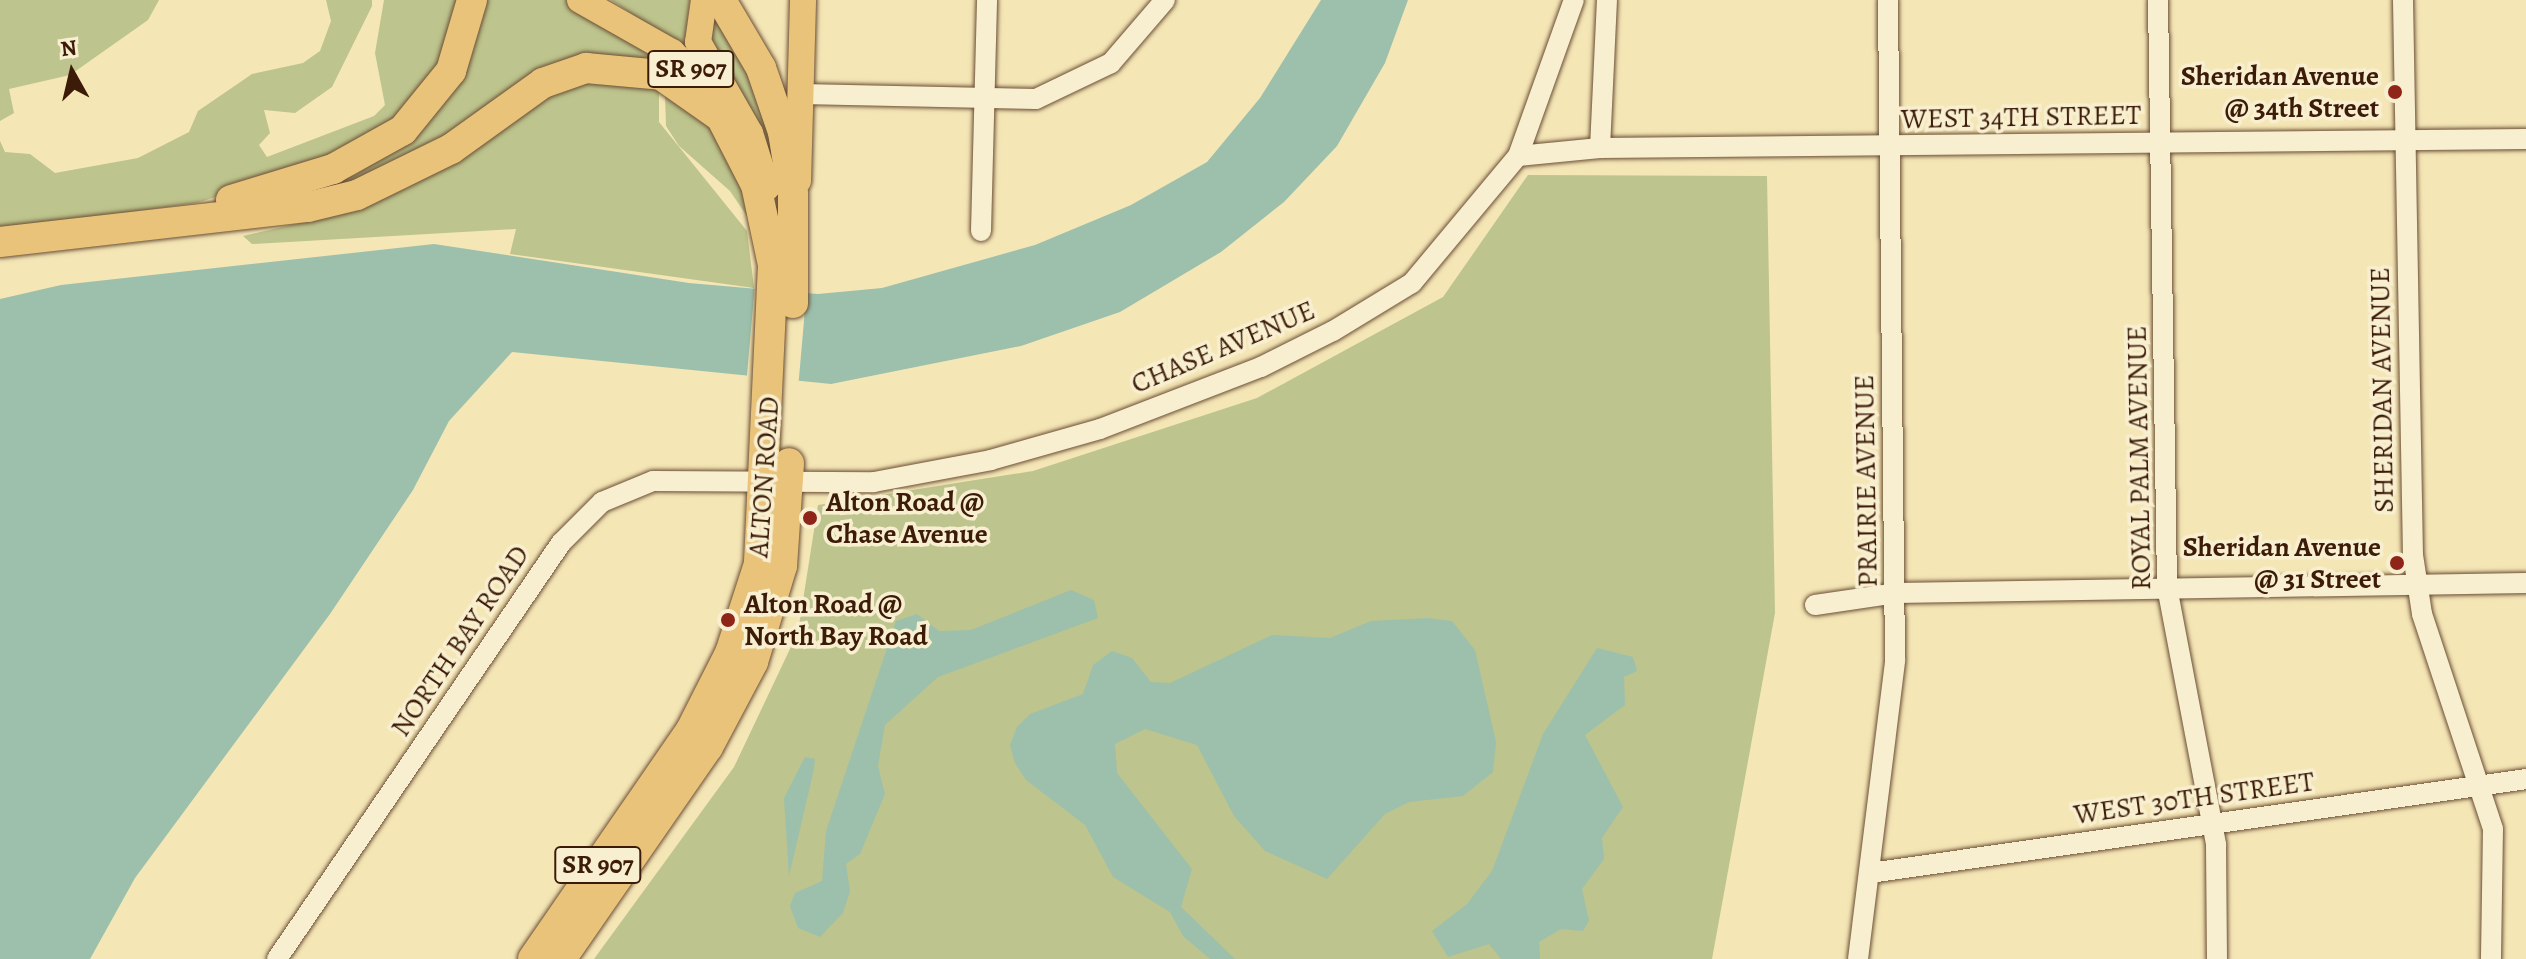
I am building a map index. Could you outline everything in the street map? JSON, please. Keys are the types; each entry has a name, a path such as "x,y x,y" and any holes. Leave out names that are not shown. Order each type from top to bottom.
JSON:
{"highway":[{"name":"SR 907","path":"721,0 774,101 794,212"},
{"path":"0,235 229,201 357,159 403,130 442,86 472,2"},
{"path":"0,242 341,199 437,158 543,83 608,66 672,80 716,112 756,185 783,266"},
{"name":"ALTON ROAD","path":"561,959 708,747 753,662 782,566 778,483 783,266 794,212"},
{"name":"ALTON ROAD","path":"533,959 691,730 730,653 759,564 778,483"}],"main road":[{"name":"SR 907","path":"580,0 686,64 730,115 763,177"},
{"name":"ALTON ROAD","path":"704,0 698,42 750,133 783,266"},
{"name":"ALTON ROAD","path":"794,212 803,0"}],"street":[{"path":"981,231 987,0"},
{"path":"801,94 1036,99 1073,87 1111,63 1165,0"},
{"name":"CHASE AVENUE","path":"778,483 874,482 991,460 1100,429 1261,367 1412,283 1518,156 1574,0"},
{"path":"1600,148 1607,0"},
{"name":"PRAIRIE AVENUE","path":"1858,959 1895,660 1888,0"},
{"name":"ROYAL PALM AVENUE","path":"2158,0 2167,587 2212,823 2217,959"},
{"name":"SHERIDAN AVENUE","path":"2403,0 2416,585 2483,785 2496,875 2491,959"},
{"name":"WEST 34TH STREET","path":"1518,156 1600,148 2526,139"},
{"name":"NORTH BAY ROAD","path":"277,959 561,543 602,502 653,481 778,483"},
{"path":"1815,605 1896,593 2526,583"},
{"name":"WEST 30TH STREET","path":"1870,873 2526,779"}],"green space":[{"path":"0,0 159,0 148,20 70,75 9,89 14,113 0,121"},
{"path":"326,0 372,0 372,6 332,87 295,113 264,110 270,133 259,145 267,157 374,116 385,105 375,53 384,0 457,0 437,70 393,122 300,172 196,203 0,230 0,141 5,152 30,154 55,173 138,158 189,132 198,111 252,74 303,63 320,51 331,21"},
{"path":"483,0 569,0 684,69 603,61 394,173 307,192 355,175 423,130 462,76"},
{"path":"611,0 690,0 685,43 682,47"},
{"path":"712,16 736,44 777,143 781,227 772,178 708,51"},
{"path":"596,79 659,89 659,122 747,231 754,288 510,254 516,229 252,244 243,236 343,213 407,188 540,100"},
{"path":"665,95 677,97 733,148 753,225 730,191 679,146 666,126"},
{"path":"1528,175 1767,176 1775,613 1712,959 594,959 734,767 798,632 818,505 1033,471 1257,398 1443,297"}],"shaded area":[{"path":"1321,0 1408,0 1385,63 1337,146 1284,202 1221,252 1120,312 1021,346 831,384 512,352 449,421 413,490 330,614 135,878 90,959 0,959 0,299 61,285 434,244 689,283 818,294 882,288 1035,245 1131,205 1207,162 1260,98"},
{"path":"1071,590 1094,600 1098,618 938,677 885,725 878,766 885,794 860,854 846,864 850,891 843,913 820,937 798,928 790,906 795,893 822,881 826,831 896,621 917,614 939,631 971,630"},
{"path":"1428,618 1452,621 1475,650 1496,742 1493,772 1463,796 1409,802 1385,814 1327,879 1265,851 1234,816 1197,745 1145,729 1115,744 1117,773 1192,869 1181,907 1235,959 1210,959 1183,936 1170,912 1113,877 1085,825 1026,780 1015,763 1010,745 1017,727 1030,714 1083,694 1093,665 1112,651 1132,658 1151,682 1170,683 1272,635 1330,638 1371,621"},
{"path":"1597,648 1633,657 1637,671 1624,677 1625,705 1585,735 1623,807 1602,838 1604,859 1582,889 1589,921 1583,931 1561,929 1539,942 1540,959 1501,959 1489,944 1448,957 1432,931 1467,904 1492,871 1543,734"},
{"path":"805,757 815,759 814,769 789,876 784,798"}],"pier":[{"path":"755,284 807,289 798,387 746,383"}],"place":[{"name":"Sheridan Avenue @ 34th Street","path":"2395,92"},
{"name":"Alton Road @ Chase Avenue","path":"810,518"},
{"name":"Sheridan Avenue @ 31 Street","path":"2397,563"},
{"name":"Alton Road @ North Bay Road","path":"728,620"}]}
